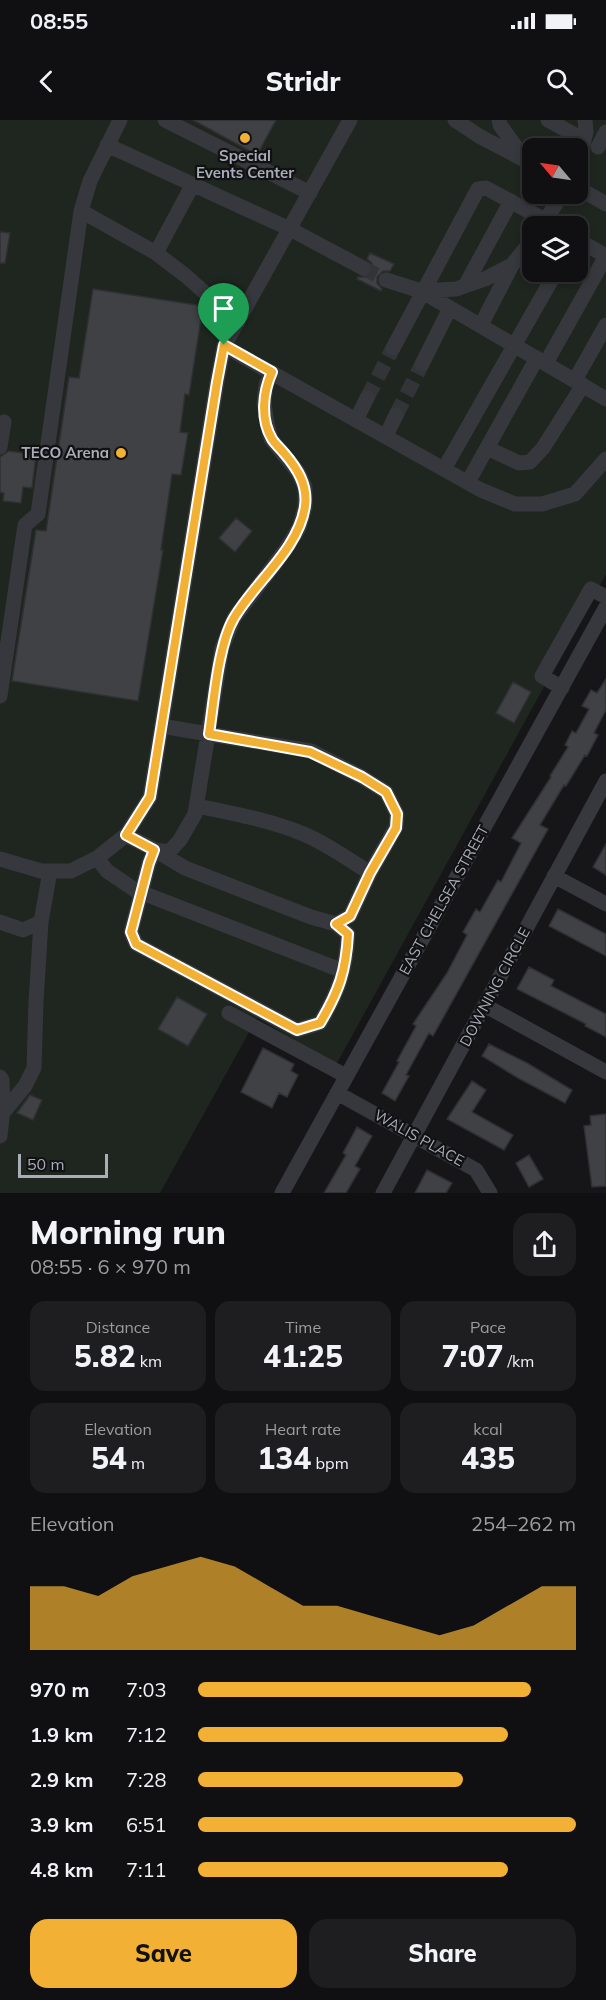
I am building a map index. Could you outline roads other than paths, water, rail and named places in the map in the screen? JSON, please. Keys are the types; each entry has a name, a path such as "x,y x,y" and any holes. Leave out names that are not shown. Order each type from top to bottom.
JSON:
{"street":[{"path":"0,696 25,525 38,514 81,211 90,182 120,120"},
{"path":"165,120 310,193"},
{"path":"0,860 41,871 71,871 97,858 126,835 150,797 224,345 350,120"},
{"path":"454,120 474,126 522,157"},
{"path":"499,120 500,125 522,153"},
{"path":"548,120 591,143"},
{"path":"585,120 586,132 591,143"},
{"path":"588,148 606,132"},
{"path":"107,145 290,229 363,268"},
{"path":"156,253 193,184"},
{"path":"393,348 421,291 478,189 486,188 535,216"},
{"path":"588,194 606,204"},
{"path":"465,286 511,201"},
{"path":"81,211 156,253 238,322"},
{"path":"468,482 606,256 588,246"},
{"path":"481,325 512,265 522,252"},
{"path":"421,291 456,290 512,265"},
{"path":"386,280 421,291 606,399"},
{"path":"444,469 550,282"},
{"path":"422,364 450,308"},
{"path":"487,448 519,463 530,462 543,448 579,383 606,325"},
{"path":"224,345 444,469 515,504 542,504 574,494 606,459"},
{"path":"154,850 169,852 180,840 195,814 222,648 234,618 299,528 305,507 305,487 302,479 271,438 267,423 264,403 266,385 272,372"},
{"path":"356,420 367,398"},
{"path":"386,436 396,415"},
{"path":"0,447 4,422"},
{"path":"562,688 542,676 591,589 606,597"},
{"name":"EAST CHELSEA STREET","path":"282,1193 606,607"},
{"path":"161,726 310,752 362,777 386,792 397,814 396,828 370,873 350,916 336,924"},
{"name":"DOWNING CIRCLE","path":"383,1193 606,781"},
{"path":"197,807 302,833 370,873"},
{"path":"126,835 154,850 185,868 311,917 336,924 348,934 347,958 336,998 320,1023 297,1030 136,944 131,932 154,850"},
{"path":"97,858 107,871 142,892 343,971"},
{"path":"2,1114 25,1086 34,1068 41,922 50,871"},
{"path":"554,876 606,904"},
{"path":"0,922 23,930 41,922"},
{"path":"486,1006 606,1072"},
{"path":"228,1013 346,1076"},
{"path":"0,1077 2,1080 0,1136"},
{"name":"WALIS PLACE","path":"338,1093 476,1170 490,1193"}],"tunnel":[{"path":"363,268 386,280"},
{"path":"367,398 393,348"},
{"path":"396,415 422,364"}],"place":[{"name":"Special Events Center","path":"245,138"},
{"name":"TECO Arena","path":"121,453"}]}
